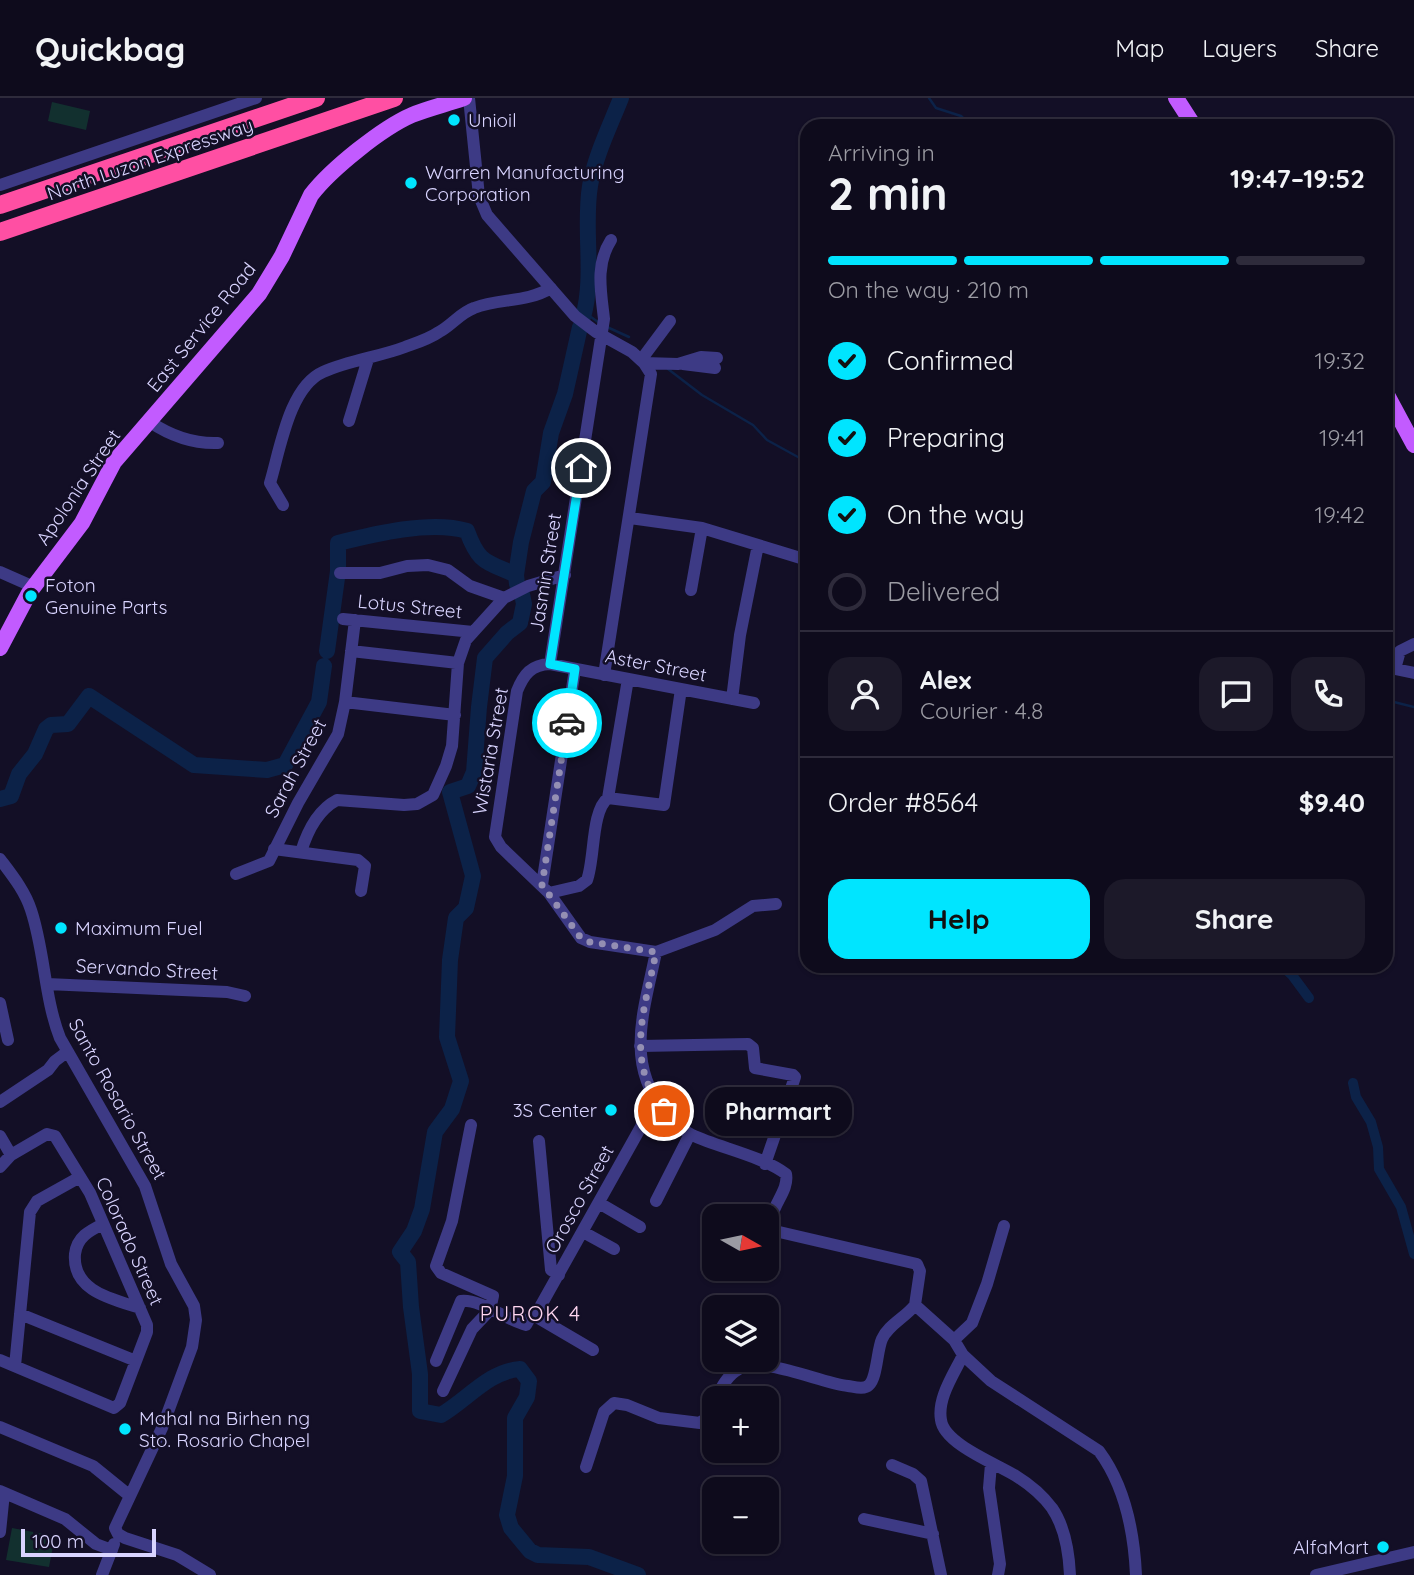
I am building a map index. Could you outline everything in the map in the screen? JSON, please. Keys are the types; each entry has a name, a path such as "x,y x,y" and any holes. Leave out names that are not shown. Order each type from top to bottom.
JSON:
{"highway":[{"name":"North Luzon Expressway","path":"0,205 316,98"},
{"name":"North Luzon Expressway","path":"0,232 394,98"}],"main road":[{"name":"East Service Road","path":"150,422 259,294 282,256 311,195 324,180 397,124 411,116 464,98"},
{"path":"1176,98 1190,119"},
{"path":"1393,406 1414,445"},
{"name":"Apolonia Street","path":"0,648 34,587 82,523 114,463 150,422"}],"street":[{"path":"0,185 256,98"},
{"path":"469,98 480,202 487,215 575,316 643,361 650,370 651,379 604,675"},
{"name":"Jasmin Street","path":"550,664 604,319 600,267 603,253 611,240"},
{"path":"283,505 270,483 295,403 302,388 311,379 324,372 438,333 474,308 529,299 551,288"},
{"path":"643,361 670,321"},
{"path":"643,361 682,364 701,357 716,363"},
{"path":"349,421 368,359"},
{"path":"150,422 174,436 192,442 218,443"},
{"path":"630,517 702,528 800,558"},
{"path":"691,590 702,528"},
{"path":"732,699 740,635 758,545"},
{"path":"340,573 380,573 407,566 428,565 448,570 470,586 504,598"},
{"path":"0,572 34,587"},
{"path":"301,852 312,825 326,808 337,800 417,804 433,795 452,746 458,663 461,651 472,632 504,598 528,586 565,575"},
{"name":"Lotus Street","path":"349,620 472,632"},
{"name":"Sarah Street","path":"236,874 265,864 338,734 351,651 349,620"},
{"path":"1414,644 1400,651 1395,669 1414,673"},
{"path":"351,651 458,663"},
{"name":"Aster Street","path":"550,664 754,703"},
{"name":"Wistaria Street","path":"546,889 501,847 495,837 517,691 533,667 550,664"},
{"path":"575,669 546,889 581,938 590,942 656,952 715,930 753,906 776,904"},
{"path":"546,889 579,886 587,880 598,815 603,802 608,798 628,679"},
{"path":"608,798 664,805 681,689"},
{"path":"345,702 455,715"},
{"name":"Sarah Street","path":"274,849 358,859 365,866 362,891"},
{"name":"Santo Rosario Street","path":"0,859 19,886 31,911 53,1021 70,1057 148,1192 171,1264 194,1306 196,1320 192,1347 178,1387 153,1451 116,1521 118,1534 102,1575"},
{"path":"656,952 640,1046 643,1073 656,1100 675,1123 690,1134 781,1170 787,1177 771,1216 775,1231 917,1264 920,1271 915,1305 885,1333 872,1381 868,1386 862,1388 840,1385 758,1366 739,1369 724,1386"},
{"name":"Servando Street","path":"47,984 227,992 245,996"},
{"path":"0,1003 8,1040"},
{"path":"640,1046 748,1044 753,1048 755,1068 793,1074 795,1077 765,1164"},
{"path":"0,1102 70,1057"},
{"name":"Orosco Street","path":"535,1317 656,1100"},
{"path":"443,1391 472,1329 490,1310 493,1296 441,1273 436,1266 452,1221 471,1125"},
{"name":"Colorado Street","path":"0,1360 114,1408 120,1403 147,1332 141,1308 103,1224 80,1177 53,1134 47,1134 11,1155"},
{"path":"656,1201 690,1134"},
{"path":"0,1136 11,1155 0,1167"},
{"path":"539,1140 551,1270 559,1275"},
{"path":"15,1366 32,1206 80,1177"},
{"path":"599,1203 640,1227"},
{"path":"103,1224 79,1240 75,1264 78,1276 86,1286 99,1293 141,1308"},
{"path":"954,1340 972,1323 1004,1226"},
{"path":"583,1232 614,1249"},
{"path":"436,1361 461,1301 467,1300 526,1325 530,1318 535,1317 593,1350"},
{"path":"915,1305 954,1340 963,1355 991,1381 1099,1451 1109,1466 1122,1497 1133,1537 1136,1575"},
{"path":"20,1314 136,1361"},
{"path":"963,1355 949,1382 941,1410 941,1422 947,1434 991,1464 1018,1477 1052,1509 1065,1537 1070,1575"},
{"path":"586,1467 604,1412 614,1403 627,1405 659,1418 702,1422"},
{"path":"0,1427 93,1466 130,1496"},
{"path":"991,1464 989,1488 1000,1564 998,1575"},
{"path":"892,1465 913,1474 921,1481 941,1575"},
{"path":"0,1532 2,1492 65,1519 96,1544 112,1550"},
{"path":"864,1519 933,1534"},
{"path":"118,1534 177,1555 210,1575"},
{"path":"1316,1575 1414,1552"}],"green space":[{"path":"52,102 90,111 86,130 48,121"},
{"path":"12,1528 55,1536 49,1567 6,1560"}],"waterway":[{"path":"583,317 589,268 590,186 599,152 621,98"},
{"path":"929,98 936,108 964,119"},
{"path":"584,312 598,322"},
{"path":"517,584 521,542 534,491 543,482 551,433 565,394 580,327"},
{"path":"607,327 629,337"},
{"path":"668,369 702,395 753,425 767,440 800,458"},
{"path":"327,651 338,571 338,543 402,530 453,528 467,531 480,556 490,564 516,575"},
{"path":"522,594 524,604 520,623 507,633 485,658 474,772 468,786 450,792 473,876 466,908 456,918 450,960 447,1037 461,1081 452,1109 435,1132 422,1209 414,1231 400,1252 408,1262 420,1374 420,1411 441,1415 488,1380 520,1369 529,1381 527,1397 515,1418 515,1476 507,1515 511,1528 530,1551 538,1555 589,1557 638,1575"},
{"path":"0,799 11,796 19,774 35,754 46,729 51,725 68,724 89,696 194,765 267,770 285,765 319,702 324,666"},
{"path":"1393,702 1414,707"},
{"path":"1290,973 1309,998"},
{"path":"1353,1083 1356,1097 1371,1122 1378,1147 1379,1169 1401,1207 1414,1254"}],"way so far":[{"path":"567,723 542,885 581,938 590,942 656,952 643,1019 640,1055 648,1087 664,1111"}],"place":[{"name":"Unioil","path":"454,120"},
{"name":"Warren Manufacturing Corporation","path":"411,183"},
{"name":"Foton Genuine Parts","path":"31,596"},
{"name":"Maximum Fuel","path":"61,928"},
{"name":"3S Center","path":"611,1110"},
{"name":"Pharmart","path":"664,1111"},
{"name":"Mahal na Birhen ng Sto. Rosario Chapel","path":"125,1429"},
{"name":"AlfaMart","path":"1383,1547"}],"district":[{"name":"PUROK 4","path":"531,1314"}],"route":[{"path":"567,723 575,669 550,664 581,468"}]}
